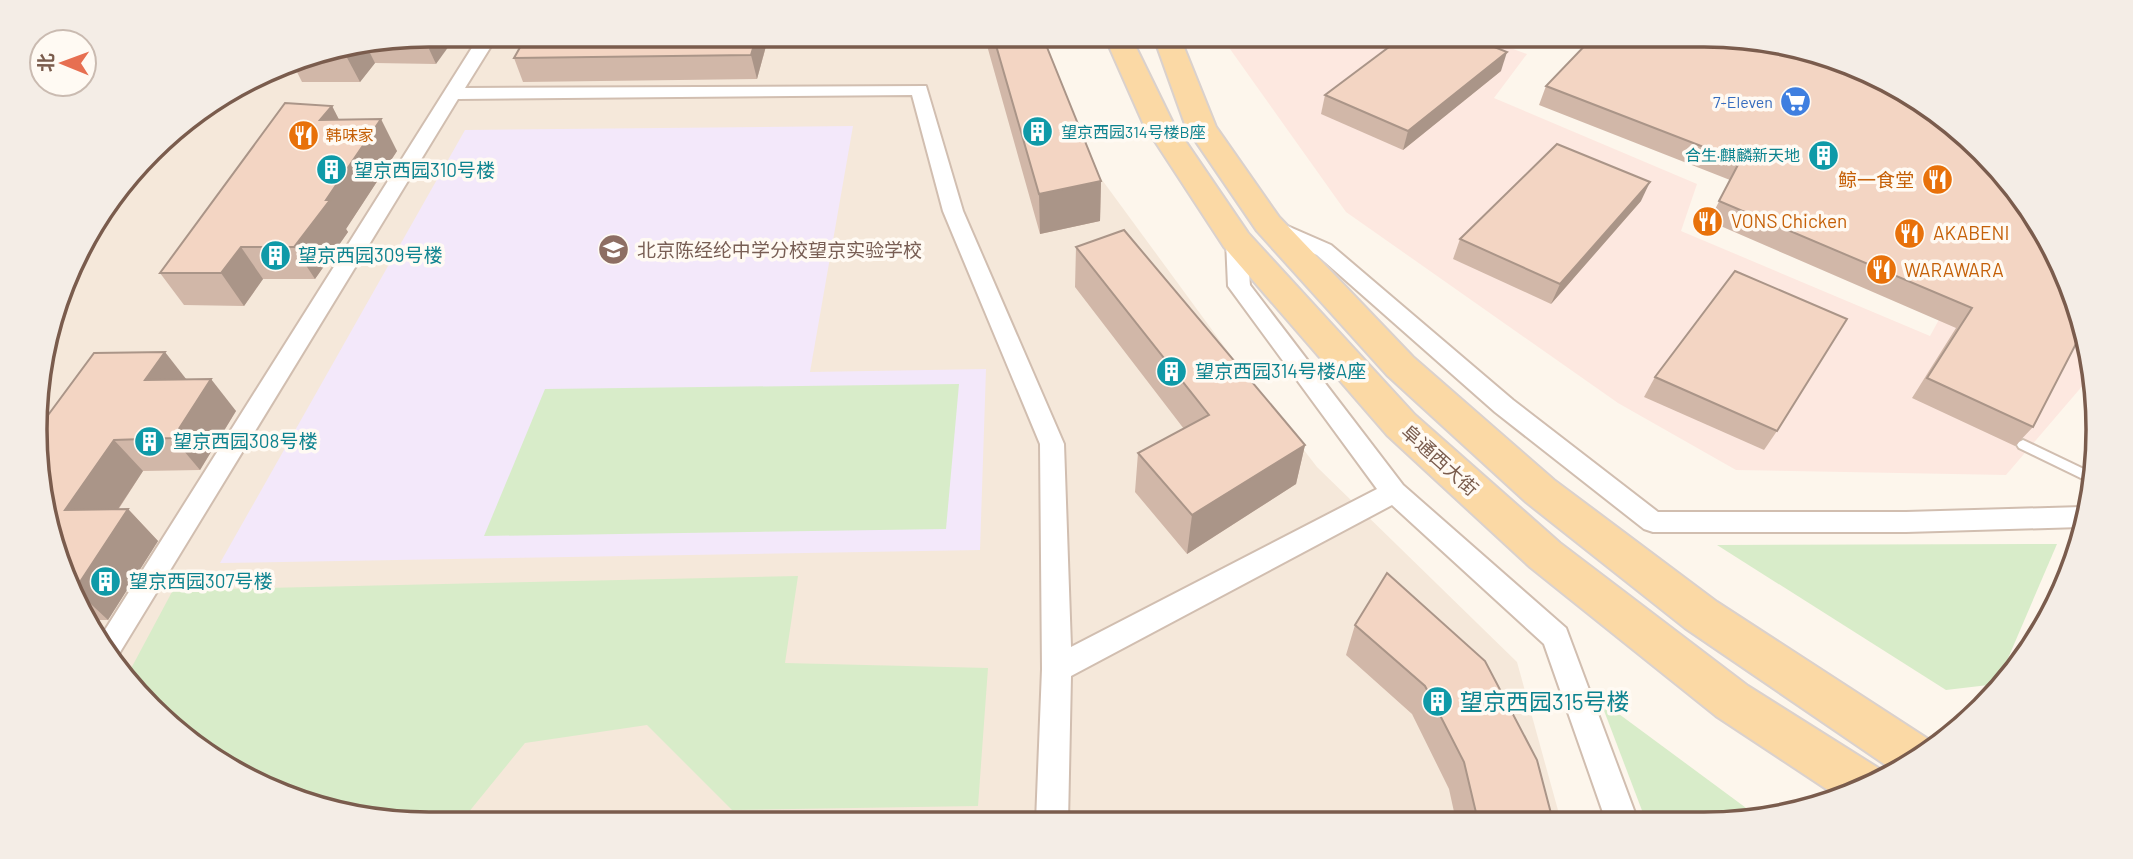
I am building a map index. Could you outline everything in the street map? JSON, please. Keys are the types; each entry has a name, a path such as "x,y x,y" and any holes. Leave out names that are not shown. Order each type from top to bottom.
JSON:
{"main road":[{"name":"阜通西大街","path":"1122,47 1158,123 1252,232 1401,425 1545,555 1732,701 1856,780"},
{"name":"阜通西大街","path":"1171,47 1201,127 1252,232 1540,491 1701,615 1908,753"}],"street":[{"path":"112,643 481,47"},
{"path":"452,94 920,90 953,211 1052,444 1058,669 1052,812"},
{"path":"1619,812 1556,637 1394,492 1239,286 1252,232 1324,250 1504,406 1653,522 1906,522 2075,517"},
{"path":"1058,669 1394,492"}],"lane":[{"path":"2024,445 2083,473"}],"shaded area":[{"path":"430,47 1046,47 1086,158 1229,353 1317,467 1517,662 1559,812 430,812 380,808 331,799 283,783 260,772 238,761 197,733 142,682 98,621 76,576 60,528 51,479 48,404 60,331 76,283 98,238 126,197 159,159 197,126 238,98 283,76 331,60 380,51"},
{"path":"1229,47 1508,47 1527,54 1494,98 1697,184 1681,231 1930,336 2007,196 2035,238 2057,283 2073,331 2083,386 2006,475 1736,470 1618,403 1346,212"},
{"name":"北京陈经纶中学分校望京实验学校","path":"853,126 810,372 986,369 980,550 220,563 465,130"}],"green space":[{"path":"959,384 946,529 484,536 545,389"},
{"path":"2057,544 2006,664 1988,685 1946,690 1717,545"},
{"path":"798,576 785,663 988,668 978,806 732,810 647,725 525,743 469,812 404,811 331,799 283,783 238,761 177,717 131,668 173,590"},
{"path":"1600,700 1747,809 1643,812"}],"building":[{"path":"520,47 753,47 751,55 514,58"},
{"path":"996,47 1047,47 1101,181 1039,194"},
{"path":"1389,47 1494,47 1507,52 1408,131 1325,95"},
{"name":"合生·麒麟新天地","path":"1583,47 1729,48 1802,60 1850,76 1895,98 1936,126 1991,177 2021,217 2035,238 2057,283 2073,331 2076,344 2033,427 1927,378 1972,308 1719,201 1740,161 1546,86"},
{"path":"285,103 332,106 320,120 381,119 326,200 330,200 294,247 241,247 221,273 160,273"},
{"path":"1557,144 1650,182 1560,284 1460,239"},
{"path":"1124,230 1305,445 1192,515 1138,453 1209,415 1076,247"},
{"path":"1735,271 1847,319 1777,431 1655,377"},
{"path":"165,352 145,380 211,379 173,438 114,440 65,510 128,509 79,583 60,528 55,504 48,455 48,416 94,353"},
{"path":"1387,573 1485,661 1537,760 1551,812 1476,812 1464,762 1425,686 1355,625"}],"place":[{"name":"7-Eleven","path":"1796,102"},
{"name":"望京西园314号楼B座","path":"1038,132"},
{"name":"韩味家","path":"303,135"},
{"name":"合生·麒麟新天地","path":"1823,155"},
{"name":"望京西园310号楼","path":"331,170"},
{"name":"鲸一食堂","path":"1937,180"},
{"name":"VONS Chicken","path":"1708,221"},
{"name":"AKABENI","path":"1910,233"},
{"name":"北京陈经纶中学分校望京实验学校","path":"614,250"},
{"name":"望京西园309号楼","path":"275,255"},
{"name":"WARAWARA","path":"1881,270"},
{"name":"望京西园314号楼A座","path":"1172,371"},
{"name":"望京西园308号楼","path":"150,441"},
{"name":"望京西园307号楼","path":"106,581"},
{"name":"望京西园315号楼","path":"1437,702"}]}
